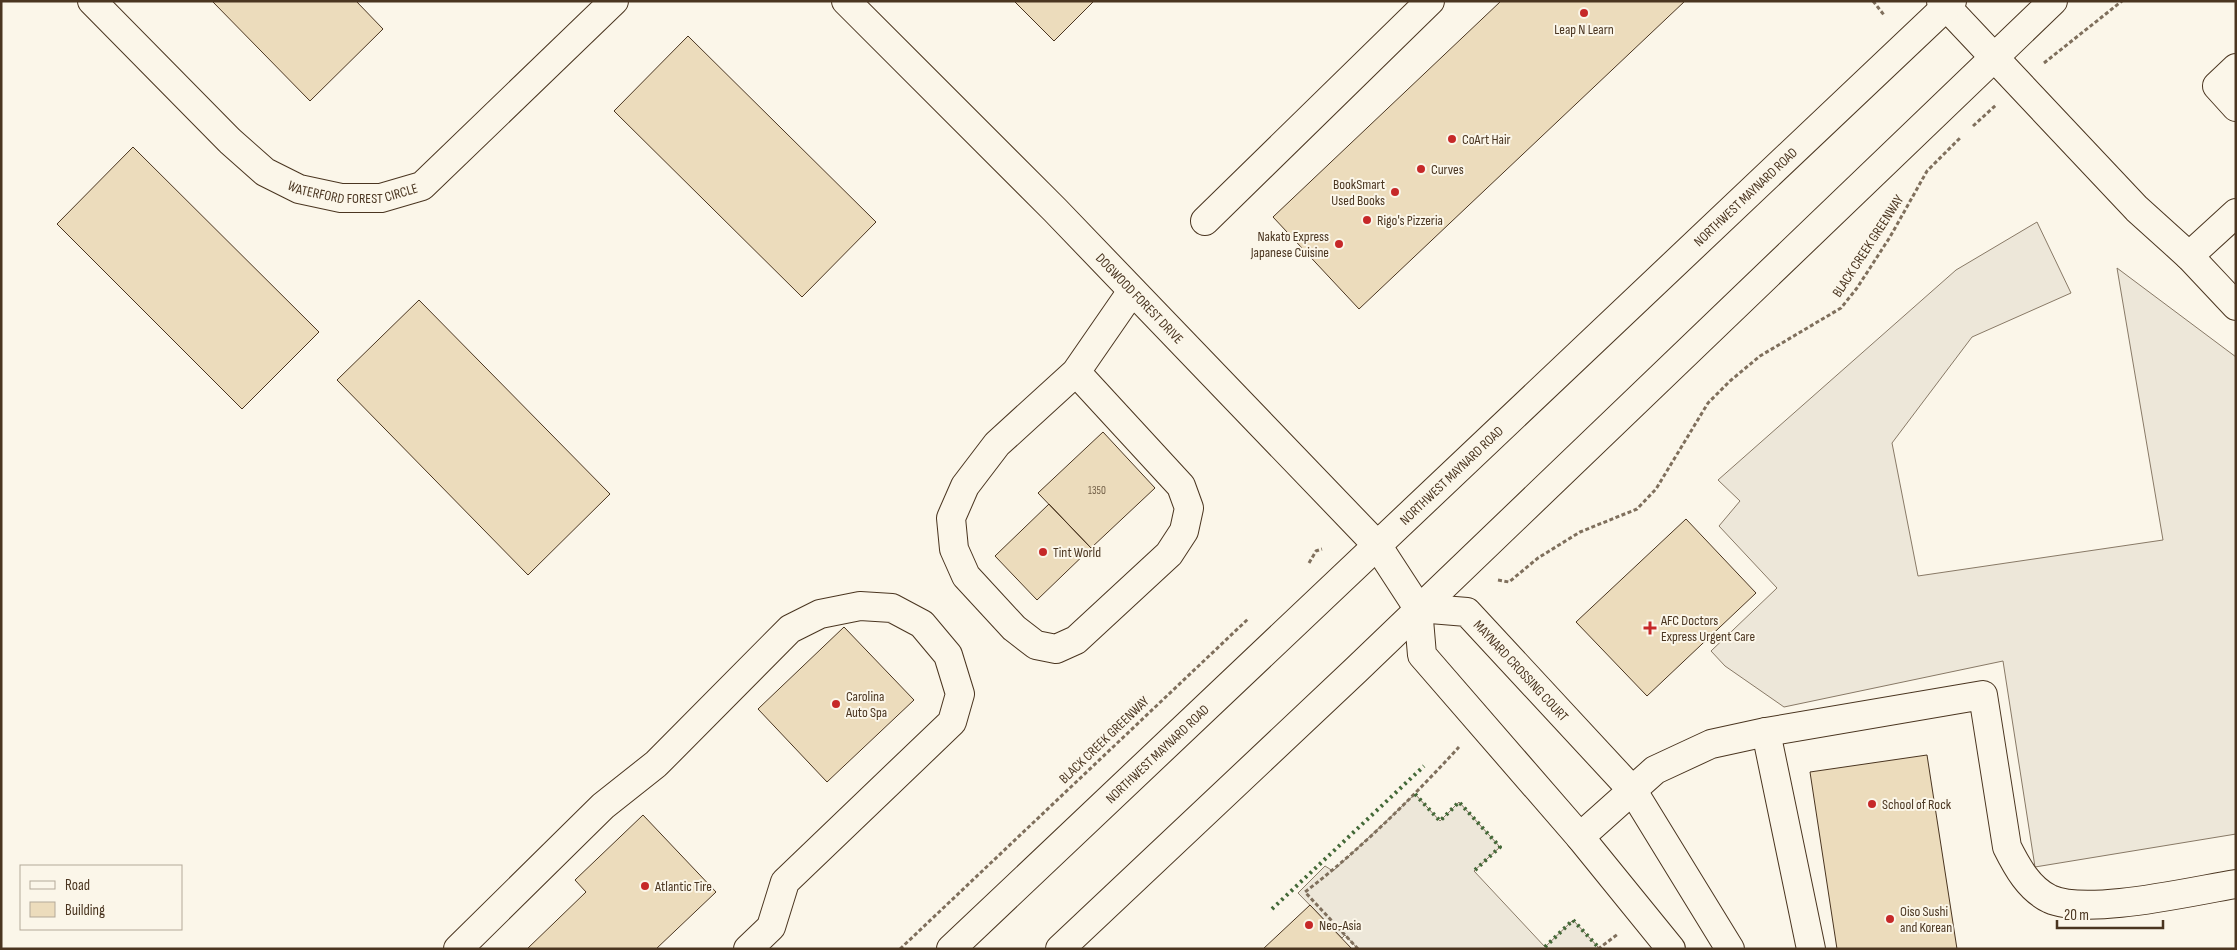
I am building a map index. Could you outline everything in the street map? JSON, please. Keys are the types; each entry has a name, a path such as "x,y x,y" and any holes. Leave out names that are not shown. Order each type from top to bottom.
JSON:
{"main road":[{"name":"WATERFORD FOREST CIRCLE","path":"92,1 223,134 265,172 299,188 341,198 381,198 422,186 614,1"},
{"name":"DOGWOOD FOREST DRIVE","path":"846,1 1011,166 1377,545 1418,608"},
{"path":"1205,221 1430,1"},
{"path":"1060,949 1356,670 1418,608 2053,1"},
{"path":"1947,3 2020,85 2137,209 2189,256 2236,306"},
{"name":"NORTHWEST MAYNARD ROAD","path":"951,949 1947,3"},
{"path":"2236,68 2216,86 2236,107"},
{"path":"2189,256 2236,213"},
{"path":"1076,372 1181,486 1189,508 1184,531 1170,554 1076,640 1056,649 1036,645 1014,628 966,576 954,549 951,518 965,486 997,444 1076,372 1132,291"},
{"path":"458,949 603,806 656,764 790,629 820,614 860,606 892,608 922,624 948,655 960,694 952,722 785,882 772,927 748,949"},
{"path":"1418,608 1422,655 1580,837 1671,949"},
{"name":"MAYNARD CROSSING COURT","path":"1418,608 1467,612 1633,791 1730,949"},
{"path":"1580,837 1655,770 1711,744 1766,732 1983,695 2007,847 2017,866 2032,886 2050,899 2077,906 2125,902 2236,884"},
{"path":"1766,732 1811,949"}],"path":[{"path":"1873,1 1884,15"},
{"path":"2067,43 2122,1"},
{"name":"BLACK CREEK GREENWAY","path":"1498,580 1508,582 1538,558 1580,532 1637,509 1656,489 1708,403 1730,381 1760,356 1841,308 1885,244 1927,171 1973,126"},
{"path":"1308,566 1316,551 1322,549"},
{"name":"BLACK CREEK GREENWAY","path":"900,949 1254,614"},
{"path":"1358,949 1305,892 1332,871 1415,794 1459,747"},
{"path":"1598,949 1618,934"}],"shaded area":[{"path":"2037,222 2071,293 1972,337 1892,443 1918,576 2163,540 2117,268 2236,357 2236,834 2035,867 2003,661 1784,707 1725,666 1711,651 1777,588 1719,526 1740,501 1718,480 1956,270"},
{"path":"1415,794 1440,821 1459,802 1500,847 1474,871 1545,947 1573,920 1599,948 1358,949 1345,935 1342,938 1298,893 1325,866 1333,871"}],"building":[{"path":"212,1 356,1 383,29 310,101"},
{"path":"1014,1 1094,1 1054,41"},
{"path":"1501,1 1685,1 1359,309 1273,217"},
{"path":"688,36 876,222 802,297 614,111"},
{"path":"133,147 319,332 242,409 57,224"},
{"path":"419,300 610,494 528,575 337,380"},
{"path":"1103,432 1155,488 1091,548 1038,493"},
{"name":"Tint World","path":"1049,504 1091,548 1037,600 995,556"},
{"path":"1686,519 1756,593 1647,696 1576,622"},
{"name":"Carolina Auto Spa","path":"844,627 914,700 827,782 758,709"},
{"path":"1927,755 1957,949 1837,949 1810,772"},
{"name":"Atlantic Tire","path":"643,815 716,892 656,949 527,949 586,892 575,880"},
{"name":"Neo-Asia","path":"1310,905 1352,949 1263,949"}],"hedge":[{"path":"1272,909 1424,766"},
{"path":"1415,794 1440,821 1459,802 1500,847 1474,871"},
{"path":"1545,947 1573,920 1599,948"}],"place":[{"name":"Leap N Learn","path":"1584,13"},
{"name":"CoArt Hair","path":"1452,139"},
{"name":"Curves","path":"1421,169"},
{"name":"BookSmart Used Books","path":"1395,192"},
{"name":"Rigo's Pizzeria","path":"1367,220"},
{"name":"Nakato Express Japanese Cuisine","path":"1339,244"},
{"name":"Tint World","path":"1043,552"},
{"name":"AFC Doctors Express Urgent Care","path":"1650,628"},
{"name":"Carolina Auto Spa","path":"836,704"},
{"name":"School of Rock","path":"1872,804"},
{"name":"Atlantic Tire","path":"645,886"},
{"name":"Oiso Sushi and Korean","path":"1890,919"},
{"name":"Neo-Asia","path":"1309,925"}]}
